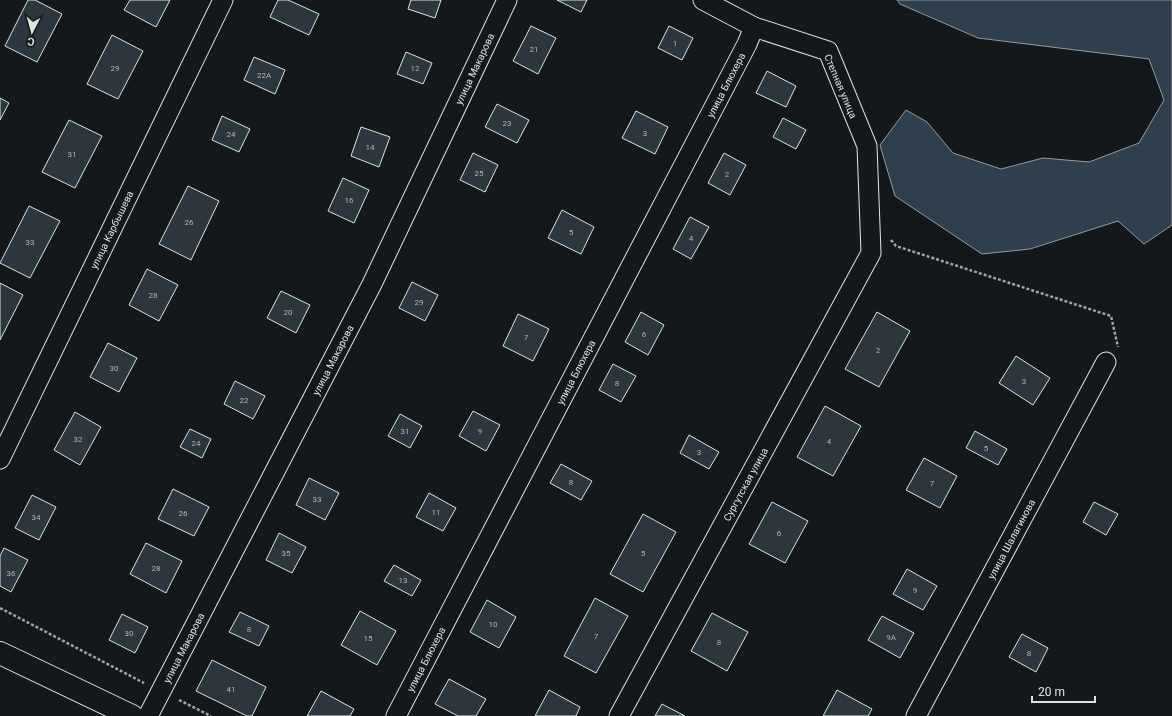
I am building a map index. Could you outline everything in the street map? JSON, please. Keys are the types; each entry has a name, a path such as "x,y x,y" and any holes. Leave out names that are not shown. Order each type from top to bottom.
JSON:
{"street":[{"name":"улица Карбышева","path":"0,460 223,0"},
{"name":"улица Макарова","path":"148,716 372,284 507,0"},
{"name":"Степная улица","path":"703,0 754,27 828,51 867,146 871,253"},
{"name":"улица Блюхера","path":"396,716 747,44 754,27"},
{"name":"Сургутская улица","path":"618,716 871,253"},
{"name":"улица Шалагинова","path":"916,716 1106,362"},
{"path":"0,653 132,716"}],"path":[{"path":"870,218 896,246 1111,316 1118,347 1106,362"},
{"path":"0,608 211,716"}],"water":[{"path":"897,0 1172,0 1172,225 1144,244 1118,221 1030,249 982,254 895,196 880,145 906,110 927,122 953,153 1001,169 1043,158 1089,162 1139,143 1164,100 1149,59 978,38 900,4"}],"building":[{"path":"28,0 35,0 62,14 37,62 5,46"},
{"path":"130,0 170,0 156,27 124,10"},
{"path":"278,0 288,0 319,14 309,35 270,17"},
{"path":"411,0 441,0 435,18 408,9"},
{"path":"557,0 587,0 581,12"},
{"path":"531,26 556,38 538,74 513,61"},
{"path":"669,26 693,38 682,60 658,48"},
{"path":"112,35 143,51 118,99 87,84"},
{"path":"406,52 432,63 423,84 397,74"},
{"path":"254,57 285,70 275,94 244,80"},
{"path":"767,71 796,86 786,107 756,93"},
{"path":"0,98 9,103 0,120"},
{"path":"497,104 529,120 517,143 485,127"},
{"path":"636,111 668,127 655,154 622,138"},
{"path":"222,116 250,129 239,152 212,140"},
{"path":"783,118 806,130 796,149 773,137"},
{"path":"69,120 102,136 75,188 42,172"},
{"path":"361,127 390,137 379,167 351,156"},
{"path":"473,153 498,165 485,192 460,180"},
{"path":"724,153 746,165 730,195 708,183"},
{"path":"343,178 369,190 354,223 328,211"},
{"path":"188,186 219,201 191,260 159,244"},
{"path":"29,206 60,221 30,278 0,263"},
{"path":"562,210 594,227 581,254 548,238"},
{"path":"690,217 709,227 691,259 673,249"},
{"path":"147,269 178,285 159,321 129,305"},
{"path":"412,282 438,295 425,321 399,308"},
{"path":"0,283 23,295 0,340"},
{"path":"281,291 310,305 296,333 267,318"},
{"path":"641,312 664,325 648,355 625,342"},
{"path":"877,312 910,331 879,387 845,369"},
{"path":"518,314 549,329 533,361 503,346"},
{"path":"108,343 137,358 119,392 90,377"},
{"path":"1016,356 1050,378 1033,405 999,383"},
{"path":"613,364 636,376 621,402 599,390"},
{"path":"235,381 265,396 253,419 224,404"},
{"path":"825,406 861,426 833,476 797,457"},
{"path":"473,411 500,425 486,451 459,436"},
{"path":"75,412 101,427 80,465 54,450"},
{"path":"400,414 422,426 410,448 388,436"},
{"path":"190,429 211,439 202,458 180,447"},
{"path":"975,431 1007,449 998,465 966,448"},
{"path":"689,435 719,452 709,469 680,453"},
{"path":"924,458 957,476 940,508 906,490"},
{"path":"561,464 592,481 581,500 550,483"},
{"path":"309,478 339,493 325,520 296,505"},
{"path":"173,489 209,507 194,536 158,519"},
{"path":"429,493 456,508 443,531 416,517"},
{"path":"32,495 56,507 39,540 15,528"},
{"path":"772,502 808,521 785,563 749,544"},
{"path":"1094,502 1118,514 1106,535 1083,522"},
{"path":"643,514 676,532 643,592 610,574"},
{"path":"279,533 306,547 292,573 266,560"},
{"path":"146,543 182,561 166,593 130,574"},
{"path":"4,548 28,560 11,592 0,586 0,556"},
{"path":"394,565 421,580 412,596 384,581"},
{"path":"907,569 937,586 923,610 893,594"},
{"path":"595,598 628,616 596,673 564,656"},
{"path":"487,600 516,617 499,648 470,632"},
{"path":"360,611 396,631 377,665 341,645"},
{"path":"240,612 269,626 259,646 229,632"},
{"path":"712,613 748,632 727,671 691,651"},
{"path":"122,614 148,627 135,653 109,640"},
{"path":"882,616 914,633 900,658 868,640"},
{"path":"1022,634 1048,648 1036,672 1009,657"},
{"path":"212,660 266,687 252,716 247,716 196,691"},
{"path":"449,679 486,699 476,716 458,716 435,704"},
{"path":"549,690 580,707 576,716 535,716"},
{"path":"837,690 872,709 868,716 823,716"},
{"path":"321,691 354,709 350,716 307,716"},
{"path":"662,704 685,716 655,716"}]}
